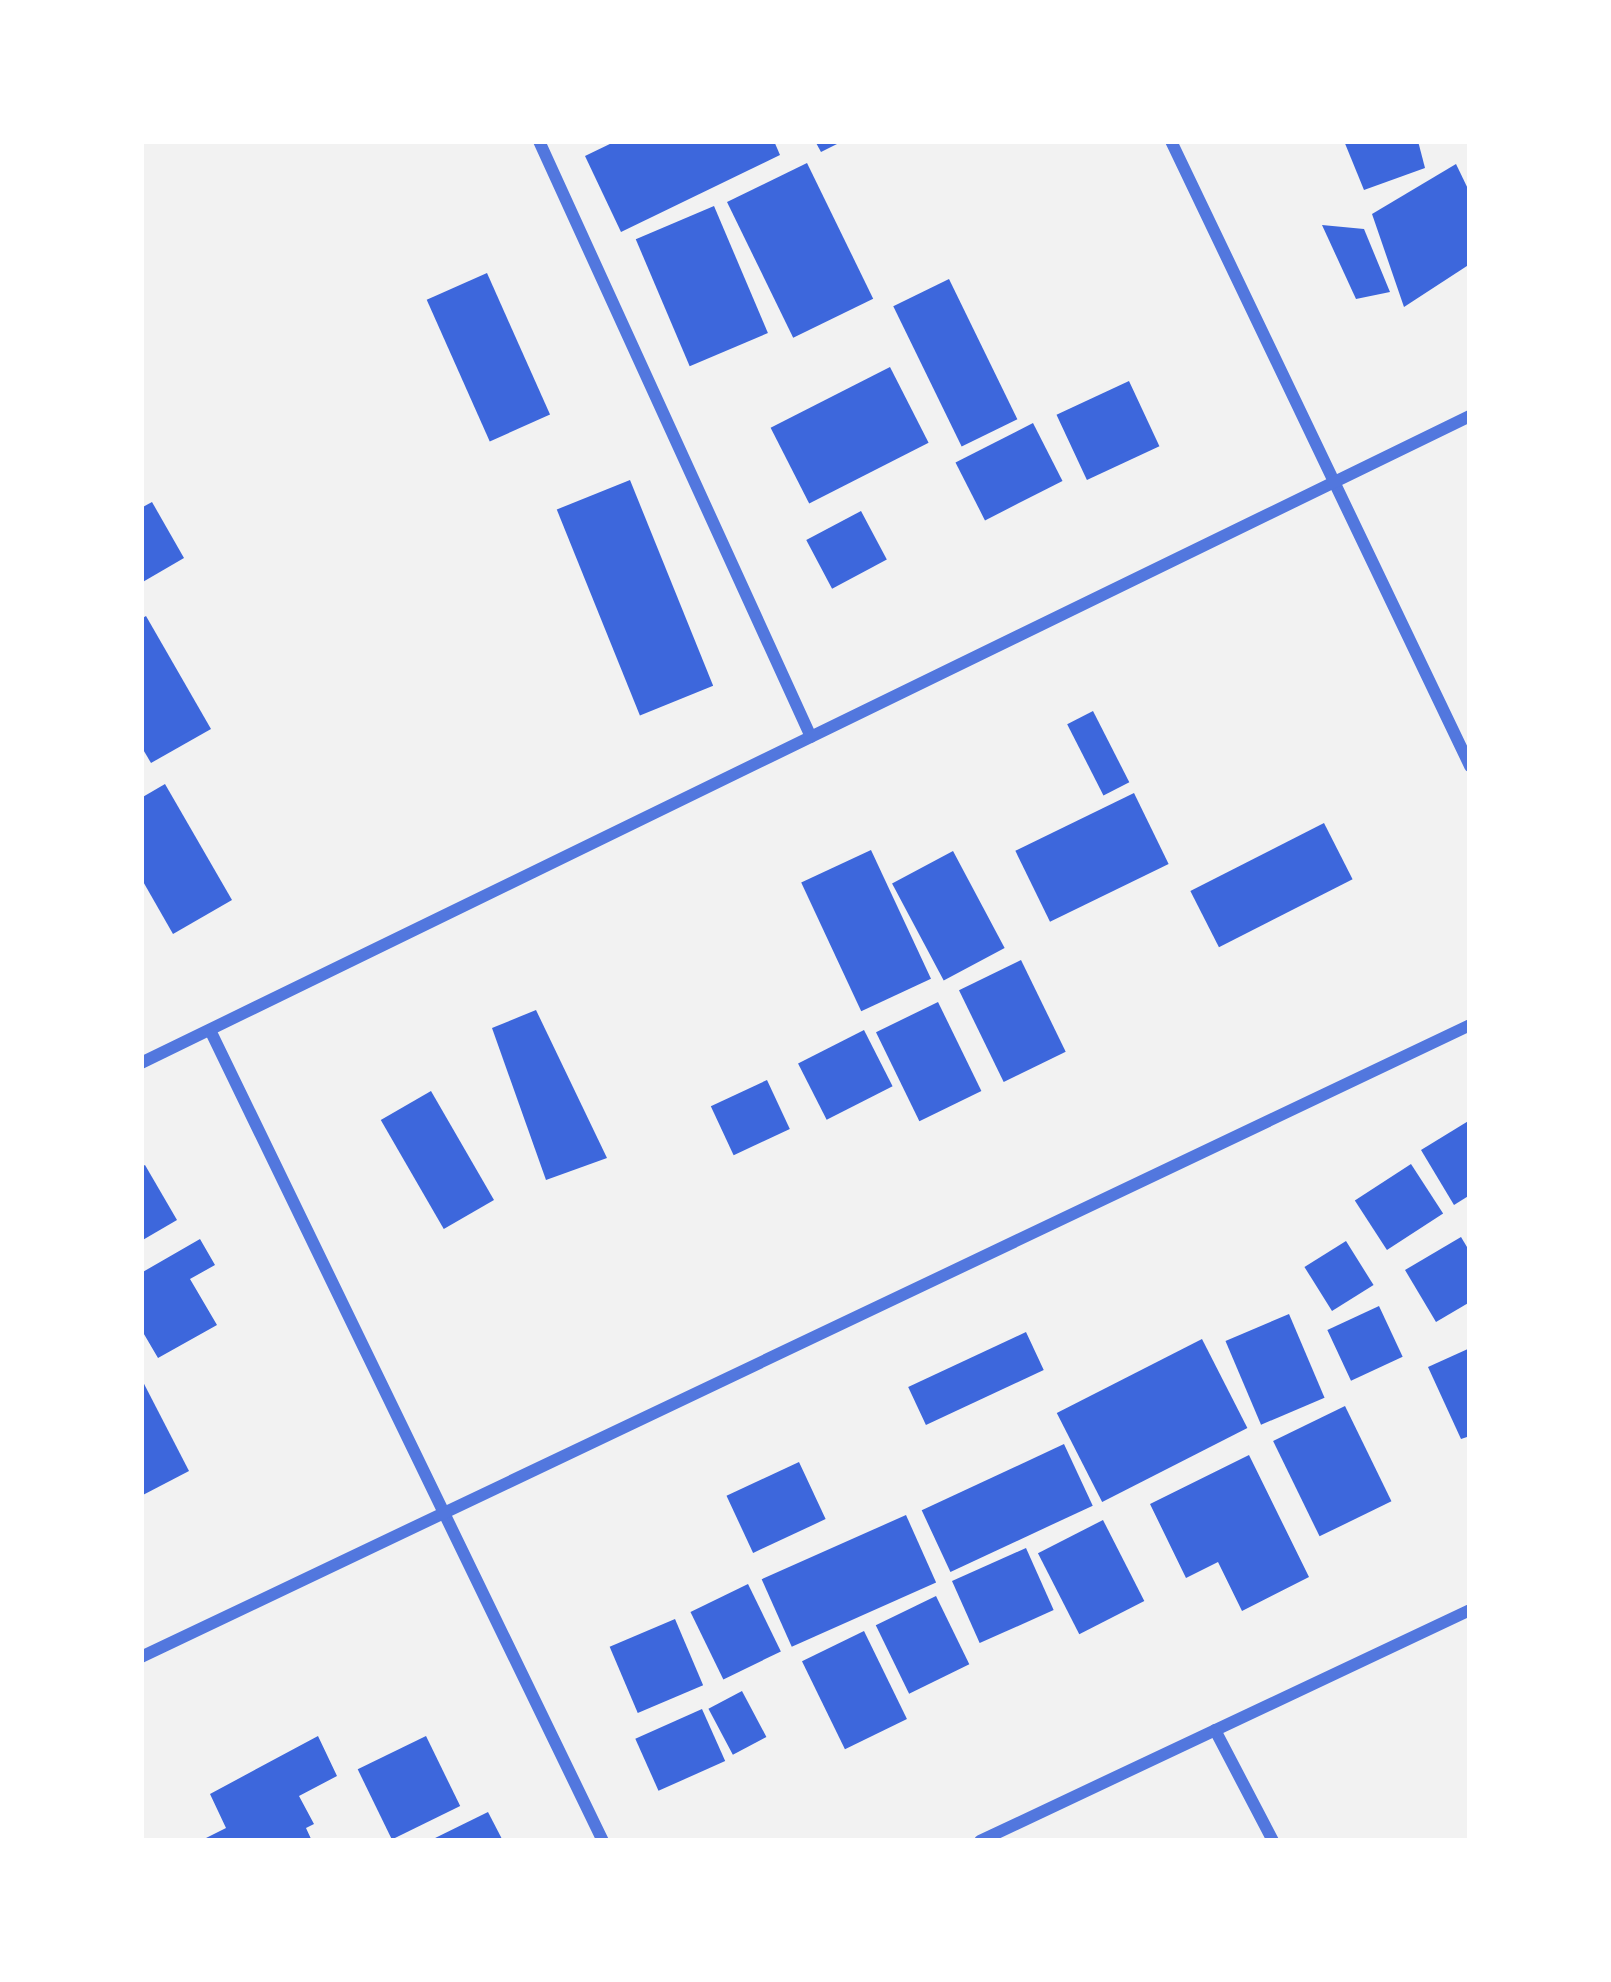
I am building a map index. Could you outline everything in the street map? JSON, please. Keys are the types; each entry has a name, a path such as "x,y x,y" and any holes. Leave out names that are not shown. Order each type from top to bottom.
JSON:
{"street":[{"path":"539,141 811,737"},
{"path":"1171,141 1470,766"},
{"path":"141,1064 1470,416"},
{"path":"141,1657 1470,1025"},
{"path":"210,1030 603,1841"},
{"path":"980,1841 1470,1610"},
{"path":"1215,1730 1273,1841"}],"building":[{"path":"616,141 774,141 780,155 621,232 585,156"},
{"path":"815,141 843,141 821,152"},
{"path":"1344,141 1418,141 1425,168 1364,190"},
{"path":"807,163 873,299 793,338 727,202"},
{"path":"1456,164 1470,193 1470,264 1404,307 1372,214"},
{"path":"714,206 768,333 690,366 636,239"},
{"path":"1322,225 1364,229 1390,292 1356,299"},
{"path":"487,273 550,415 490,441 427,300"},
{"path":"949,279 1017,419 962,446 893,306"},
{"path":"890,367 929,443 809,504 771,428"},
{"path":"1129,381 1159,446 1087,480 1056,415"},
{"path":"1033,423 1063,481 985,520 955,462"},
{"path":"630,480 713,686 640,715 557,510"},
{"path":"152,502 184,558 141,583 141,508"},
{"path":"861,511 887,560 832,589 806,540"},
{"path":"146,616 211,729 151,763 141,746 141,619"},
{"path":"1093,711 1129,782 1103,795 1067,724"},
{"path":"165,784 232,900 173,934 141,878 141,798"},
{"path":"1134,793 1169,864 1050,922 1015,851"},
{"path":"1324,823 1353,879 1219,947 1190,891"},
{"path":"871,850 931,979 861,1011 801,883"},
{"path":"953,851 1005,948 944,981 892,883"},
{"path":"1021,960 1066,1052 1004,1082 959,990"},
{"path":"938,1002 981,1091 919,1121 876,1032"},
{"path":"536,1010 607,1158 546,1180 492,1028"},
{"path":"864,1030 893,1086 827,1120 798,1064"},
{"path":"767,1080 790,1129 734,1155 711,1106"},
{"path":"431,1091 494,1200 444,1229 381,1120"},
{"path":"1470,1120 1470,1195 1454,1205 1421,1150"},
{"path":"1411,1164 1443,1213 1387,1250 1355,1200"},
{"path":"145,1165 177,1220 141,1241 141,1167"},
{"path":"1461,1237 1470,1252 1470,1302 1436,1322 1405,1270"},
{"path":"200,1239 215,1265 190,1279 217,1325 158,1358 141,1329 141,1273"},
{"path":"1346,1241 1374,1285 1332,1311 1304,1267"},
{"path":"1379,1306 1403,1357 1351,1381 1327,1330"},
{"path":"1289,1314 1325,1398 1261,1425 1225,1341"},
{"path":"1026,1332 1044,1370 926,1425 908,1387"},
{"path":"1202,1339 1247,1428 1102,1502 1057,1413"},
{"path":"1470,1348 1470,1436 1461,1439 1428,1367"},
{"path":"141,1378 189,1471 141,1496"},
{"path":"1345,1406 1391,1501 1320,1536 1273,1441"},
{"path":"1064,1444 1093,1506 950,1572 922,1510"},
{"path":"1249,1455 1309,1577 1242,1611 1218,1562 1186,1578 1150,1504"},
{"path":"799,1462 826,1519 753,1553 726,1496"},
{"path":"906,1515 936,1583 792,1647 762,1579"},
{"path":"1103,1520 1144,1601 1079,1634 1038,1553"},
{"path":"1026,1548 1054,1610 980,1643 952,1581"},
{"path":"748,1584 781,1651 723,1679 690,1612"},
{"path":"936,1596 969,1664 909,1694 876,1625"},
{"path":"675,1619 703,1685 638,1713 610,1647"},
{"path":"864,1631 907,1719 845,1749 802,1661"},
{"path":"742,1691 766,1737 733,1755 708,1709"},
{"path":"702,1709 725,1761 658,1791 635,1739"},
{"path":"318,1736 337,1776 299,1796 314,1824 306,1828 312,1841 200,1841 226,1828 210,1794"},
{"path":"426,1736 460,1806 392,1839 358,1769"},
{"path":"488,1812 503,1841 429,1841"}]}
